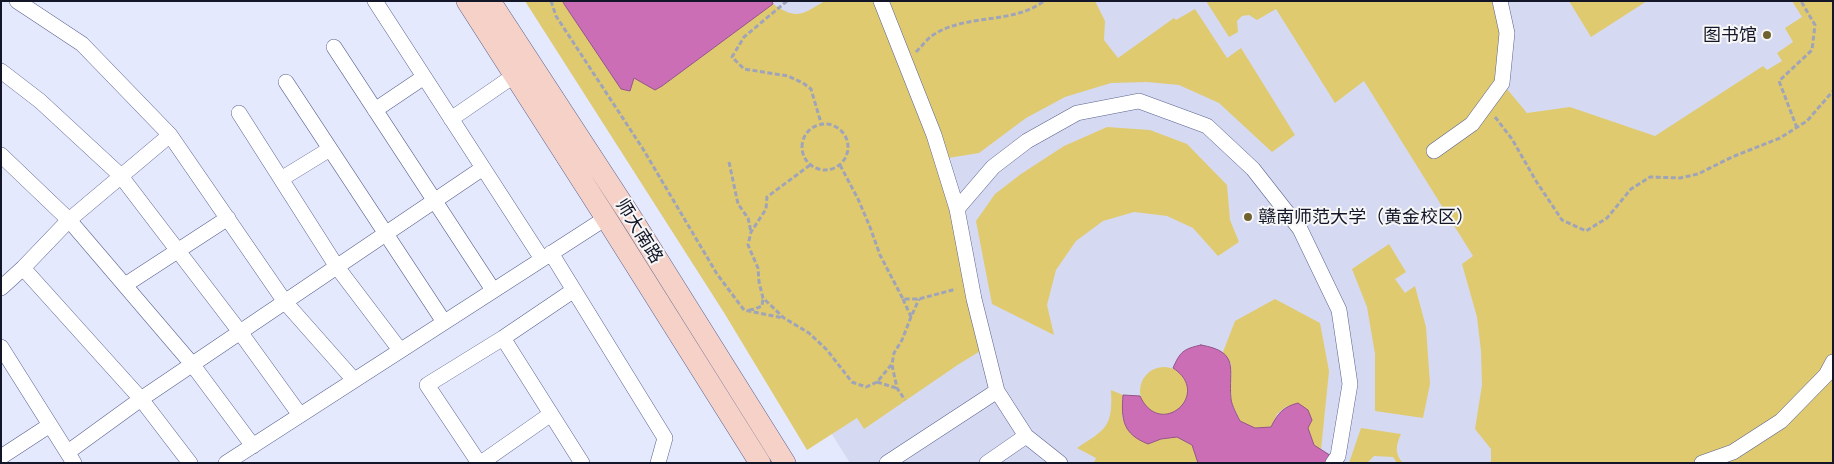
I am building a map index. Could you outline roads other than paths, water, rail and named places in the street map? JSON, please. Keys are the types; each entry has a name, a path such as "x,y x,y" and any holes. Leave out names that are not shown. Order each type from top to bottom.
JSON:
{"main road":[{"name":"师大南路","path":"467,1 760,463"},
{"name":"师大南路","path":"490,1 629,214 785,463"}],"street":[{"path":"17,1 82,44 170,135 285,302 354,380"},
{"path":"375,1 483,168 574,290 665,438 658,463"},
{"path":"881,1 934,135 957,209 971,285 997,391 1026,436 1060,463"},
{"path":"1434,151 1472,124 1502,83 1506,33 1500,1"},
{"path":"334,47 493,290"},
{"path":"1,70 40,101 120,175 240,332 300,415"},
{"path":"451,119 515,75"},
{"path":"375,110 424,77"},
{"path":"286,82 444,322"},
{"path":"957,209 993,167 1027,142 1077,113 1139,101 1207,126 1253,169 1300,229 1339,310 1350,384 1335,459"},
{"path":"239,113 337,267 400,350"},
{"path":"1,288 69,220 120,175 170,135"},
{"path":"281,179 330,149"},
{"path":"1,155 69,220 192,364 252,446"},
{"path":"1,347 71,458 142,399 483,168"},
{"path":"125,285 228,218"},
{"path":"226,463 606,218"},
{"path":"23,268 142,399 190,463"},
{"path":"551,414 480,463 428,385 503,338 574,290"},
{"path":"503,338 582,463"},
{"path":"1702,463 1722,460 1781,421 1826,375 1833,362"},
{"path":"887,463 997,391"},
{"path":"1,457 50,426"},
{"path":"987,463 1026,436"}],"place":[{"name":"图书馆","path":"1767,35"},
{"name":"赣南师范大学（黄金校区）","path":"1248,217"}]}
